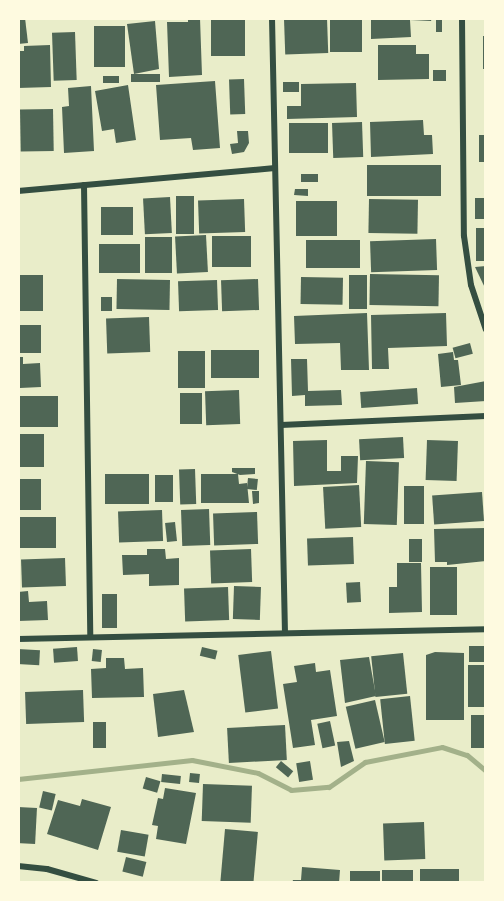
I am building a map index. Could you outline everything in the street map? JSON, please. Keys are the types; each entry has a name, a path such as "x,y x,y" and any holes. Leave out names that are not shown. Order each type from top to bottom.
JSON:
{"street":[{"path":"272,18 285,632"},
{"path":"462,18 464,236 471,285 486,330"},
{"path":"18,191 275,168"},
{"path":"84,185 90,635"},
{"path":"281,425 486,416"},
{"path":"18,639 90,635 486,629"},
{"path":"18,866 96,883"}],"building":[{"path":"18,18 25,18 28,43 18,44"},
{"path":"188,18 200,18 202,75 169,77 167,22 188,22"},
{"path":"211,18 245,18 245,56 211,56"},
{"path":"327,18 328,53 285,54 284,20"},
{"path":"330,18 362,18 362,52 330,52"},
{"path":"371,18 432,18 431,21 410,20 411,37 371,39"},
{"path":"436,18 442,18 442,32 436,32"},
{"path":"155,21 159,69 134,74 127,24"},
{"path":"94,26 125,26 125,67 94,67"},
{"path":"75,32 77,80 54,81 52,33"},
{"path":"483,36 486,36 486,69 483,69"},
{"path":"50,45 51,87 18,88 18,51 24,51 24,46"},
{"path":"378,45 416,45 416,54 429,54 429,79 378,80"},
{"path":"433,70 446,70 446,81 433,81"},
{"path":"131,74 160,74 160,82 131,82"},
{"path":"103,76 119,76 119,83 103,83"},
{"path":"244,79 245,114 230,115 229,80"},
{"path":"215,81 220,148 193,150 191,138 160,140 156,85"},
{"path":"283,82 299,82 299,92 283,92"},
{"path":"356,83 357,117 287,119 287,106 301,106 301,84"},
{"path":"128,85 136,140 116,143 114,129 102,131 95,91"},
{"path":"91,86 94,151 64,153 62,107 69,106 68,88"},
{"path":"53,109 54,151 21,152 20,110"},
{"path":"423,120 424,135 432,135 433,154 371,157 370,122"},
{"path":"362,122 363,157 333,158 332,123"},
{"path":"289,123 328,123 328,153 289,153"},
{"path":"237,131 248,131 249,143 244,152 232,154 230,144 238,143"},
{"path":"479,135 486,135 486,162 479,162"},
{"path":"367,165 441,165 441,196 367,196"},
{"path":"301,174 318,174 318,182 301,182"},
{"path":"295,189 308,189 308,196 294,195"},
{"path":"176,196 194,196 194,234 176,234"},
{"path":"170,197 172,233 145,234 143,198"},
{"path":"475,198 486,198 486,219 475,219"},
{"path":"244,199 245,232 199,234 198,201"},
{"path":"369,199 418,200 417,234 368,233"},
{"path":"296,201 337,201 337,236 296,236"},
{"path":"101,207 133,207 133,235 101,235"},
{"path":"476,228 486,228 486,261 476,261"},
{"path":"206,235 208,272 177,274 175,237"},
{"path":"212,236 251,236 251,267 212,267"},
{"path":"145,237 172,237 172,273 145,273"},
{"path":"436,239 437,270 371,272 370,241"},
{"path":"306,240 360,240 360,268 306,268"},
{"path":"99,244 140,244 140,273 99,273"},
{"path":"486,266 486,290 475,267"},
{"path":"370,274 439,275 438,306 369,305"},
{"path":"18,275 43,275 43,311 18,311"},
{"path":"349,275 367,275 367,309 349,309"},
{"path":"301,277 343,278 343,305 301,304"},
{"path":"117,279 170,280 169,310 116,309"},
{"path":"258,279 259,310 222,311 221,280"},
{"path":"217,280 218,310 179,311 178,281"},
{"path":"101,297 112,297 112,311 101,311"},
{"path":"367,313 369,370 341,370 340,343 295,344 294,316"},
{"path":"446,313 447,346 388,348 389,369 372,369 371,315"},
{"path":"149,317 150,352 107,353 106,319"},
{"path":"18,325 41,325 41,353 18,353"},
{"path":"470,343 473,354 455,358 453,348"},
{"path":"211,350 259,350 259,378 211,378"},
{"path":"178,351 205,351 205,388 178,388"},
{"path":"453,352 454,360 458,360 461,385 441,387 438,354"},
{"path":"18,357 23,357 23,364 40,363 41,387 20,388 18,392"},
{"path":"291,359 307,359 308,391 341,390 342,405 305,406 305,395 292,396"},
{"path":"486,381 486,401 455,403 454,387"},
{"path":"417,388 418,404 361,408 360,392"},
{"path":"239,390 240,424 206,425 205,391"},
{"path":"180,393 202,393 202,424 180,424"},
{"path":"18,396 58,396 58,427 18,427"},
{"path":"18,434 44,434 44,467 18,467"},
{"path":"403,437 404,458 360,460 359,439"},
{"path":"327,440 327,471 341,471 341,456 358,456 357,483 294,486 293,441"},
{"path":"427,440 458,441 457,481 426,480"},
{"path":"366,461 399,462 397,525 364,524"},
{"path":"232,468 255,468 255,474 240,475 232,472"},
{"path":"195,469 196,504 180,505 179,470"},
{"path":"105,474 149,474 149,504 105,504"},
{"path":"201,474 238,474 239,484 247,483 249,503 201,503"},
{"path":"155,475 173,475 173,502 155,502"},
{"path":"248,478 258,479 257,490 247,489"},
{"path":"18,479 41,479 41,510 18,510"},
{"path":"359,485 361,527 325,529 323,487"},
{"path":"404,486 424,486 424,524 404,524"},
{"path":"252,491 259,491 259,503 253,504"},
{"path":"482,492 484,521 434,524 432,495"},
{"path":"209,509 210,545 182,546 181,510"},
{"path":"162,510 163,541 119,543 118,512"},
{"path":"257,512 258,544 214,546 213,514"},
{"path":"18,517 56,517 56,548 18,548"},
{"path":"175,522 177,541 167,542 165,523"},
{"path":"486,528 486,561 447,565 447,562 435,562 434,529"},
{"path":"353,537 354,564 308,566 307,539"},
{"path":"409,539 422,539 422,562 409,562"},
{"path":"147,549 165,549 166,559 179,558 179,585 149,586 149,574 123,575 122,555 147,555"},
{"path":"251,549 252,582 211,583 210,550"},
{"path":"65,558 66,586 22,588 21,560"},
{"path":"397,563 421,563 422,612 389,613 389,587 397,587"},
{"path":"430,567 457,567 457,615 430,615"},
{"path":"360,582 361,602 347,603 346,583"},
{"path":"234,586 261,587 260,620 233,619"},
{"path":"228,587 229,620 185,622 184,589"},
{"path":"28,591 29,602 47,601 48,620 18,621 18,592"},
{"path":"102,594 117,594 117,628 102,628"},
{"path":"469,646 486,646 486,662 469,662"},
{"path":"77,647 78,661 54,663 53,649"},
{"path":"202,647 218,651 215,660 200,656"},
{"path":"18,649 40,650 39,665 18,664"},
{"path":"93,649 102,650 101,662 92,661"},
{"path":"271,651 278,709 245,713 238,655"},
{"path":"435,652 464,653 464,720 426,720 426,655"},
{"path":"403,653 407,694 375,697 371,656"},
{"path":"369,657 376,696 345,703 340,660"},
{"path":"106,658 124,658 125,669 143,668 144,697 92,698 91,669 106,668"},
{"path":"315,663 316,672 330,670 337,716 311,720 315,745 293,748 283,684 297,682 294,666"},
{"path":"468,665 486,665 486,707 468,707"},
{"path":"83,690 84,722 26,724 25,692"},
{"path":"184,690 194,732 158,737 153,694"},
{"path":"410,696 415,741 385,744 380,699"},
{"path":"375,700 385,742 355,749 346,707"},
{"path":"471,715 486,715 486,748 471,748"},
{"path":"330,721 335,745 322,748 317,724"},
{"path":"93,722 106,722 106,748 93,748"},
{"path":"285,725 287,760 229,763 227,728"},
{"path":"349,741 354,761 341,767 337,742"},
{"path":"281,761 293,771 288,777 276,767"},
{"path":"310,761 313,780 299,782 296,763"},
{"path":"190,773 200,774 199,783 189,782"},
{"path":"162,774 181,776 180,784 161,782"},
{"path":"146,777 160,781 157,793 143,789"},
{"path":"203,784 252,786 251,823 202,821"},
{"path":"165,788 196,793 186,844 156,839 158,826 152,825 158,798 163,799"},
{"path":"43,791 56,794 52,810 39,808"},
{"path":"82,799 111,807 98,850 47,834 58,800 80,806"},
{"path":"18,807 37,808 35,844 18,843"},
{"path":"424,822 425,859 384,860 383,823"},
{"path":"225,829 258,832 253,883 220,883"},
{"path":"121,830 149,835 145,857 117,852"},
{"path":"126,857 146,862 143,877 122,872"},
{"path":"302,867 340,870 339,883 292,883 293,880 301,880"},
{"path":"420,869 459,869 459,883 420,883"},
{"path":"382,870 413,870 413,883 382,883"},
{"path":"350,871 380,871 380,883 350,883"}],"waterway":[{"path":"18,779 192,760 258,773 291,790 329,787 365,762 442,747 467,755 486,771"}]}
